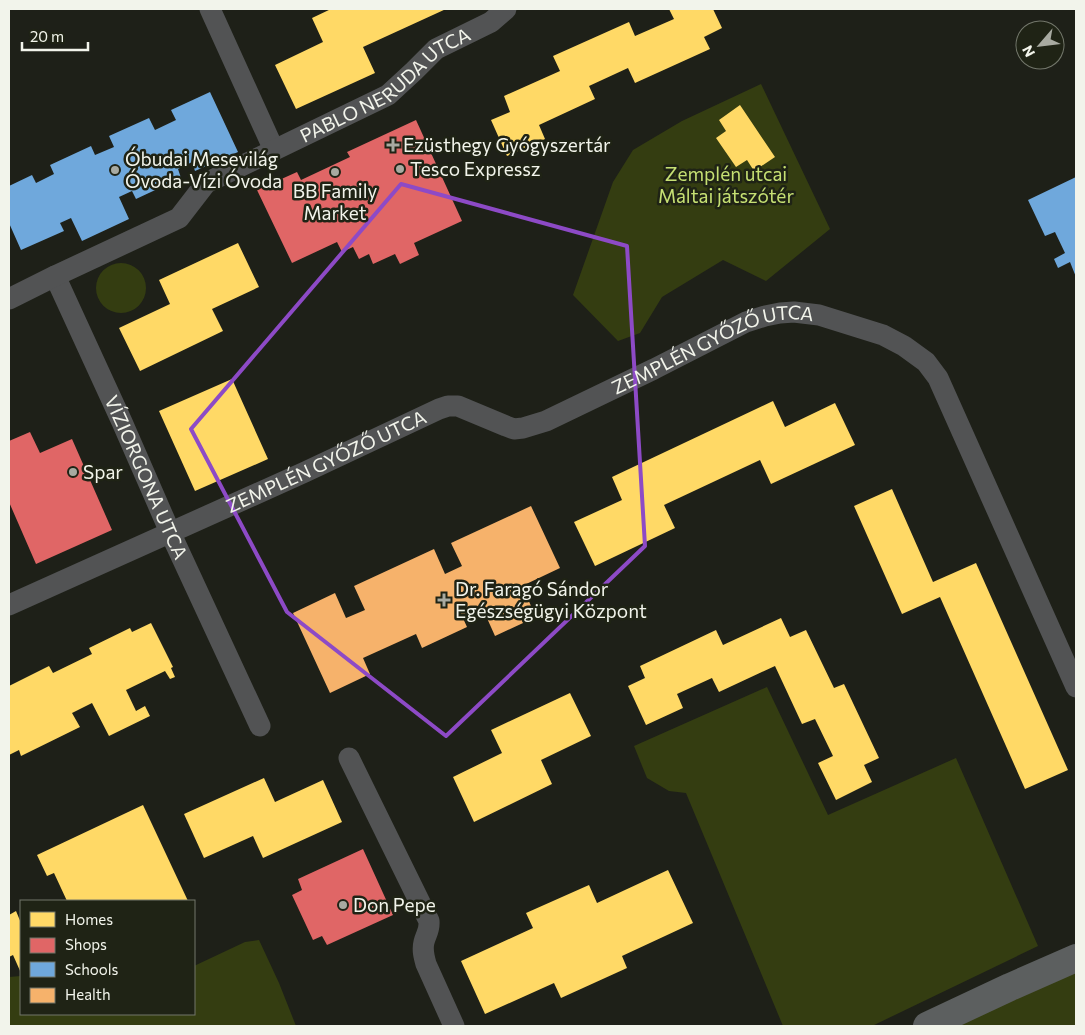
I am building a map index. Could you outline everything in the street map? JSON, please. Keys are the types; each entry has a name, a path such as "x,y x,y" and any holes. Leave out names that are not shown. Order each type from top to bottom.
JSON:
{"street":[{"path":"210,9 274,150"},
{"name":"PABLO NERUDA UTCA","path":"55,276 179,218 206,183 388,95 436,48 490,22 506,9"},
{"path":"9,299 55,276"},
{"name":"VÍZIORGONA UTCA","path":"55,276 260,726"},
{"name":"ZEMPLÉN GYŐZŐ UTCA","path":"10,603 305,472 439,409 448,406 458,406 506,426 523,428 546,421 746,322 765,316 794,312 819,315 883,335 904,346 926,362 938,378 1076,686"},
{"path":"349,758 429,921 429,929 424,945 424,956 454,1026"},
{"path":"926,1026 1010,986 1076,958"}],"highlighted area":[{"path":"401,184 627,246 645,546 446,736 287,612 191,429"}],"green space":[{"name":"Zemplén utcai Máltai játszótér","path":"761,84 830,229 766,281 723,260 662,297 640,333 618,341 573,295 613,182 633,150 682,121"},
{"path":"121,263 131,265 139,270 144,278 146,288 144,298 139,306 131,311 121,313 111,311 103,306 98,298 96,288 98,278 103,270 111,265"},
{"path":"767,687 828,815 956,758 1038,946 872,1026 783,1026 686,793 669,791 647,778 634,746"},
{"path":"259,940 296,1026 9,1026 9,977 20,976 20,1015 195,1015 195,966 245,942"},
{"path":"1076,959 1076,1026 951,1026"}],"building: Homes":[{"path":"331,9 446,9 363,47 375,73 296,109 275,65 323,42 312,18"},
{"path":"669,9 713,9 722,28 704,37 710,49 635,83 628,68 589,86 595,99 539,125 545,139 507,156 491,120 510,112 504,96 560,71 553,56 629,22 635,36 674,19"},
{"path":"740,105 775,157 754,171 747,160 736,167 716,138 726,131 719,120"},
{"path":"238,243 259,287 212,309 223,331 140,371 119,328 170,304 159,280"},
{"path":"232,379 268,459 195,491 159,411"},
{"path":"773,401 785,427 835,403 855,445 771,484 760,460 664,505 675,528 595,566 574,522 622,500 612,477"},
{"path":"892,489 933,582 976,563 1068,770 1025,789 940,597 902,614 854,506"},
{"path":"781,618 790,637 806,630 834,688 844,684 879,758 864,765 872,782 836,800 818,763 833,756 815,719 802,724 775,666 719,692 712,678 677,694 683,708 646,725 628,686 645,678 640,666 716,630 723,645"},
{"path":"151,623 173,667 171,668 175,677 170,679 165,671 126,690 136,711 145,706 150,716 109,736 92,703 72,713 80,727 21,756 19,750 9,755 9,686 49,666 53,673 92,654 89,648 130,628 132,632"},
{"path":"570,693 591,736 541,760 552,784 474,822 453,777 502,753 491,730"},
{"path":"264,778 275,802 323,780 342,822 263,858 253,836 204,858 184,814"},
{"path":"143,805 188,900 67,900 54,873 47,876 37,855"},
{"path":"668,870 693,923 622,956 627,968 561,998 554,983 485,1014 461,961 533,928 526,913 589,885 597,903"},
{"path":"16,911 20,921 20,971 13,955 9,957 9,915"}],"building: Shops":[{"path":"416,120 462,221 414,243 419,255 400,264 395,254 373,264 369,254 359,259 353,247 342,252 337,242 292,263 257,190 297,172 301,180 350,157 347,152"},
{"path":"30,432 40,453 72,439 112,530 36,564 9,502 9,441"},
{"name":"Don Pepe","path":"363,849 393,915 327,945 322,936 313,940 292,895 302,890 298,879"}],"building: Schools":[{"name":"Óbudai Mesevilág Óvoda-Vízi Óvoda","path":"210,92 238,152 195,171 192,162 178,169 181,178 136,199 132,191 119,197 129,219 82,241 71,218 60,223 64,231 21,250 9,223 9,186 32,175 36,183 54,174 50,165 91,146 95,155 114,147 109,136 149,118 155,130 176,120 171,110"},
{"path":"1076,177 1076,277 1070,262 1058,268 1054,259 1065,253 1055,232 1045,236 1028,200"}],"building: Health":[{"name":"Dr. Faragó Sándor Egészségügyi Központ","path":"531,506 560,568 522,586 536,617 495,636 482,607 462,616 467,627 422,648 416,634 363,658 370,674 330,693 293,613 335,593 346,618 365,610 354,586 434,549 445,574 462,566 451,543"}],"place":[{"name":"Ezüsthegy Gyógyszertár","path":"393,145"},
{"name":"Tesco Expressz","path":"400,169"},
{"name":"Óbudai Mesevilág Óvoda-Vízi Óvoda","path":"115,170"},
{"name":"BB Family Market","path":"335,172"},
{"name":"Spar","path":"73,472"},
{"name":"Dr. Faragó Sándor Egészségügyi Központ","path":"444,600"},
{"name":"Don Pepe","path":"343,905"}]}
